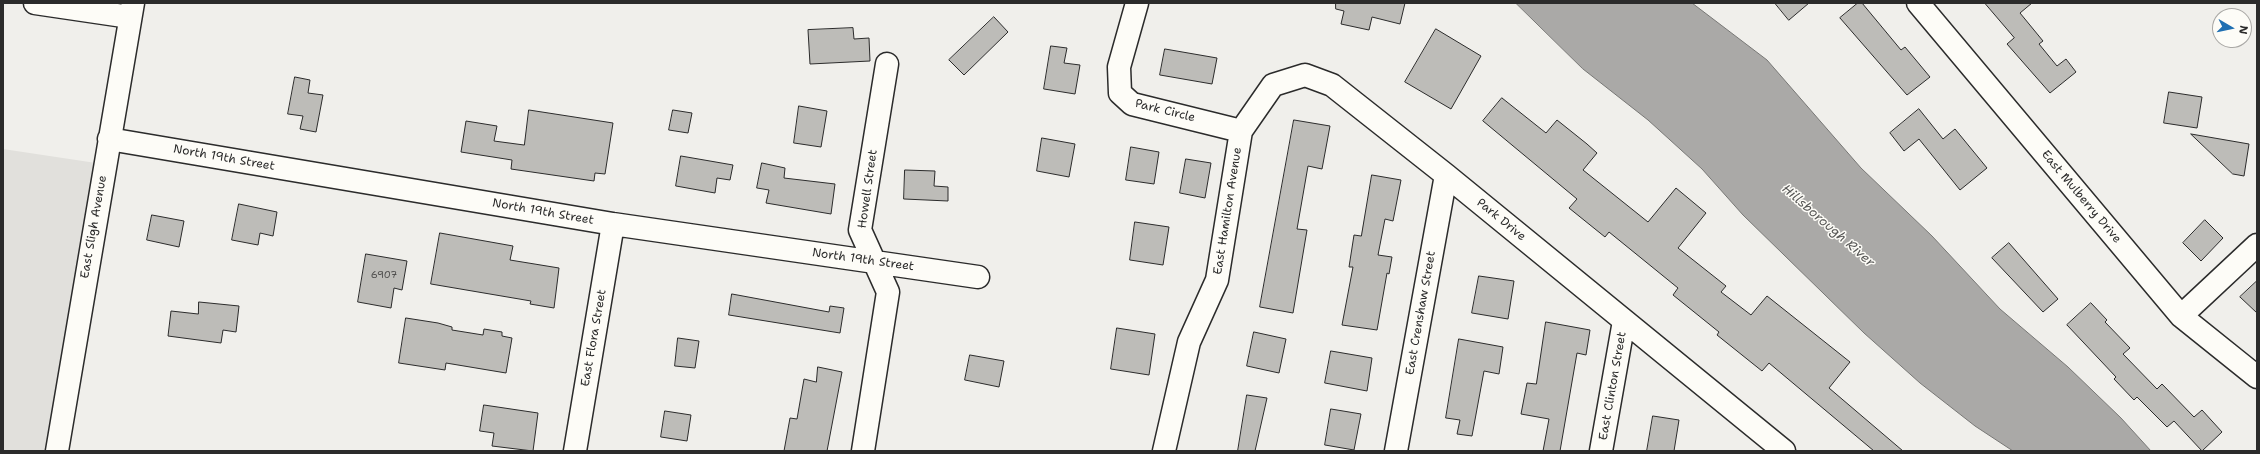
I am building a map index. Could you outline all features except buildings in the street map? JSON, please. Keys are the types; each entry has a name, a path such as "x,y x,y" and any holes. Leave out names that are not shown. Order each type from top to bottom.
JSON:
{"street":[{"path":"35,3 131,10"},
{"name":"Park Circle","path":"1137,3 1119,67 1120,93 1132,104 1210,122 1241,131"},
{"name":"East Mulberry Drive","path":"1918,3 2181,316 2257,377"},
{"name":"East Sligh Avenue","path":"56,451 131,10"},
{"name":"Howell Street","path":"863,451 888,292 860,230 887,64"},
{"name":"Park Drive","path":"1241,131 1273,85 1305,75 1332,85 1446,175 1784,451"},
{"name":"East Hamilton Avenue","path":"1164,451 1189,342 1217,280 1241,131"},
{"name":"North 19th Street","path":"109,139 613,224 978,277"},
{"name":"East Crenshaw Street","path":"1396,451 1446,175"},
{"name":"East Flora Street","path":"575,451 613,224"},
{"path":"2181,316 2257,245"},
{"name":"East Clinton Street","path":"1601,451 1624,321"}],"shaded area":[{"path":"3,149 96,163 49,451 3,451"}],"water":[{"name":"Hillsborough River","path":"1516,3 1692,3 1767,60 1861,168 1932,236 2000,309 2068,367 2121,418 2151,451 2013,451 1975,426 1920,383 1864,333 1743,215 1702,169 1648,120 1583,69"}]}
